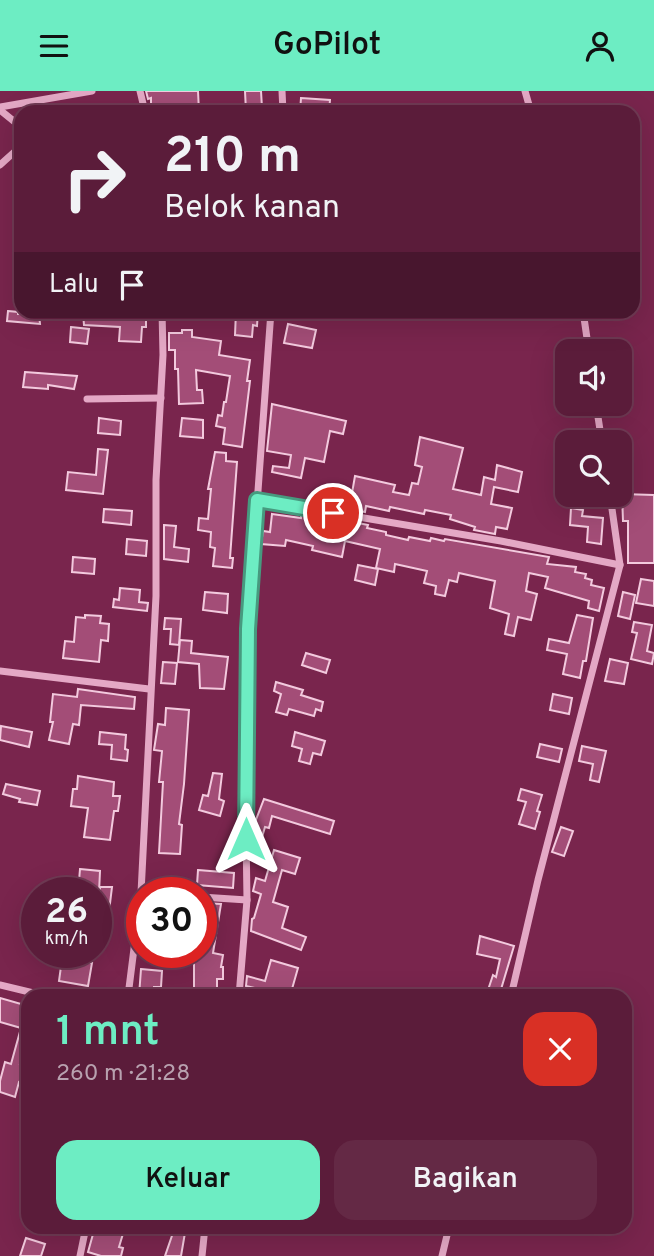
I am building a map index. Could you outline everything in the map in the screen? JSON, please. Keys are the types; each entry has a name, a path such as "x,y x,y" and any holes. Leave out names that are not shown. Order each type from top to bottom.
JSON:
{"street":[{"path":"16,105 92,91"},
{"path":"0,108 14,121"},
{"path":"0,165 14,152"},
{"path":"142,877 149,689 156,596 156,480 163,355 162,319"},
{"path":"240,989 247,900 248,629 270,319"},
{"path":"584,319 587,339"},
{"path":"87,399 161,398"},
{"path":"257,500 501,541 620,565"},
{"path":"513,989 538,880 620,565 612,507"},
{"path":"0,671 149,689"},
{"path":"217,898 247,900"},
{"path":"129,989 132,968"},
{"path":"0,985 21,990"},
{"path":"80,1256 85,1234"},
{"path":"202,1256 204,1234"},
{"path":"442,1256 447,1234"}],"building":[{"path":"146,91 198,91 199,105 151,105 151,98 148,99"},
{"path":"245,91 261,91 262,105 246,105"},
{"path":"301,98 330,100 330,105 300,105"},
{"path":"8,311 14,312 14,319 40,319 40,324 7,321"},
{"path":"84,319 146,319 146,327 142,327 141,342 119,341 120,327 84,325"},
{"path":"236,319 257,319 257,326 253,325 252,337 235,335"},
{"path":"288,324 316,330 312,348 284,343"},
{"path":"71,327 89,329 87,344 70,342"},
{"path":"182,330 192,330 192,337 221,341 219,355 250,360 242,447 223,444 225,428 216,426 218,415 222,416 226,402 230,376 196,370 197,390 202,390 203,403 179,404 178,369 175,369 175,350 169,350 169,333 182,333"},
{"path":"25,372 77,376 74,389 48,385 48,389 23,387"},
{"path":"272,404 346,421 343,434 330,431 324,462 305,458 301,478 272,472 273,466 289,468 291,455 267,451"},
{"path":"99,418 121,421 120,435 98,433"},
{"path":"182,418 203,420 203,438 180,436"},
{"path":"420,437 463,448 453,489 481,495 484,477 495,480 497,465 522,472 518,492 494,487 491,504 512,508 507,529 496,527 495,534 474,530 475,527 450,519 451,515 425,510 424,514 390,507 389,511 366,506 365,512 355,510 355,494 352,493 355,476 395,485 393,492 409,495 412,483 418,484 422,467 415,465"},
{"path":"98,449 108,450 103,494 66,490 68,472 96,475"},
{"path":"215,452 226,453 226,461 237,462 230,558 233,558 232,568 213,566 215,548 210,547 211,532 198,530 199,518 208,519 211,489 208,489"},
{"path":"632,494 654,495 654,563 628,563 628,521 623,521 622,507 632,507"},
{"path":"571,508 583,510 582,516 603,518 601,544 587,542 588,527 570,525"},
{"path":"104,509 132,511 131,525 103,522"},
{"path":"272,514 301,518 301,514 317,516 316,522 351,529 353,522 408,540 409,537 430,541 431,538 445,539 549,557 547,564 576,567 575,572 586,574 585,578 592,580 591,585 604,588 599,611 588,608 589,601 545,588 548,577 529,573 526,591 537,594 531,620 518,617 514,636 505,634 509,614 490,608 495,581 459,573 457,582 449,580 445,596 435,594 436,586 424,583 427,571 395,564 394,572 376,568 380,549 345,541 342,557 312,550 313,546 286,540 285,546 261,544 263,531 270,532"},
{"path":"164,525 176,526 174,547 189,549 188,562 164,559"},
{"path":"127,539 147,541 146,556 126,554"},
{"path":"73,557 95,559 94,574 72,572"},
{"path":"358,565 378,569 375,585 355,580"},
{"path":"641,579 654,581 654,606 636,603"},
{"path":"120,588 140,590 139,602 148,603 147,611 113,607 114,599 119,600"},
{"path":"205,592 228,594 227,613 203,610"},
{"path":"623,592 635,595 630,619 618,616"},
{"path":"85,615 101,616 100,623 109,624 108,641 101,640 99,662 63,658 65,641 74,642 76,617 85,618"},
{"path":"577,615 593,618 586,661 583,661 580,678 563,674 567,654 547,650 549,639 569,643"},
{"path":"165,618 181,619 179,645 170,644 171,629 164,629"},
{"path":"634,622 652,625 647,651 654,653 652,664 631,659 637,633 632,632"},
{"path":"180,640 192,641 191,653 228,657 224,689 200,688 199,664 178,662"},
{"path":"306,653 330,660 326,673 302,665"},
{"path":"610,659 628,663 624,684 605,681"},
{"path":"163,662 177,663 175,684 161,683"},
{"path":"276,682 303,690 301,695 323,702 321,711 316,709 314,716 289,709 287,715 276,712 281,694 274,691"},
{"path":"78,689 135,697 134,709 81,705 79,725 73,724 69,744 49,740 53,722 50,722 53,694 77,697"},
{"path":"553,694 572,698 569,714 550,710"},
{"path":"166,708 189,710 179,824 182,825 180,854 159,853 162,751 154,750 158,724 165,725"},
{"path":"1,726 32,732 29,747 0,740"},
{"path":"100,732 126,735 127,761 111,759 112,745 99,744"},
{"path":"295,732 325,741 321,755 313,753 310,764 299,761 302,749 292,746"},
{"path":"540,744 562,749 559,762 537,757"},
{"path":"582,746 606,751 599,782 590,780 593,764 579,761"},
{"path":"213,773 222,774 219,799 224,801 220,816 199,810 203,795 208,796"},
{"path":"78,776 114,782 113,796 120,796 118,811 114,811 110,840 84,837 88,808 71,806"},
{"path":"6,784 40,791 37,805 19,802 20,799 3,794"},
{"path":"521,789 542,795 535,829 519,824 526,802 518,800"},
{"path":"264,799 334,821 330,834 272,816 269,828 265,827 260,844 252,842 252,830"},
{"path":"561,827 573,831 564,856 552,852"},
{"path":"274,850 300,858 295,874 282,870 273,902 288,907 282,928 306,937 301,950 251,931 252,919 261,894 253,891 256,878 265,881"},
{"path":"80,869 100,871 100,877 79,877"},
{"path":"198,870 234,873 233,888 217,887 217,877 198,877"},
{"path":"217,904 221,904 217,928"},
{"path":"480,936 514,946 501,989 488,989 493,975 496,977 500,959 477,954"},
{"path":"217,954 223,955 223,979 217,979 217,989 194,989 194,968 217,968"},
{"path":"271,960 298,968 292,989 259,989 246,986 247,976 265,981"},
{"path":"61,968 91,968 88,986 59,981"},
{"path":"141,969 162,971 161,987 140,989"},
{"path":"0,998 21,1004 21,1028 0,1022"},
{"path":"21,1028 21,1083 19,1082 15,1097 0,1092 5,1062 11,1064"},
{"path":"93,1234 123,1234 119,1247 123,1248 121,1256 101,1256 88,1252"},
{"path":"173,1234 185,1234 181,1256 165,1256"},
{"path":"26,1238 45,1244 41,1256 20,1256"}],"route":[{"path":"246,839 248,629 257,500 333,513"}]}
